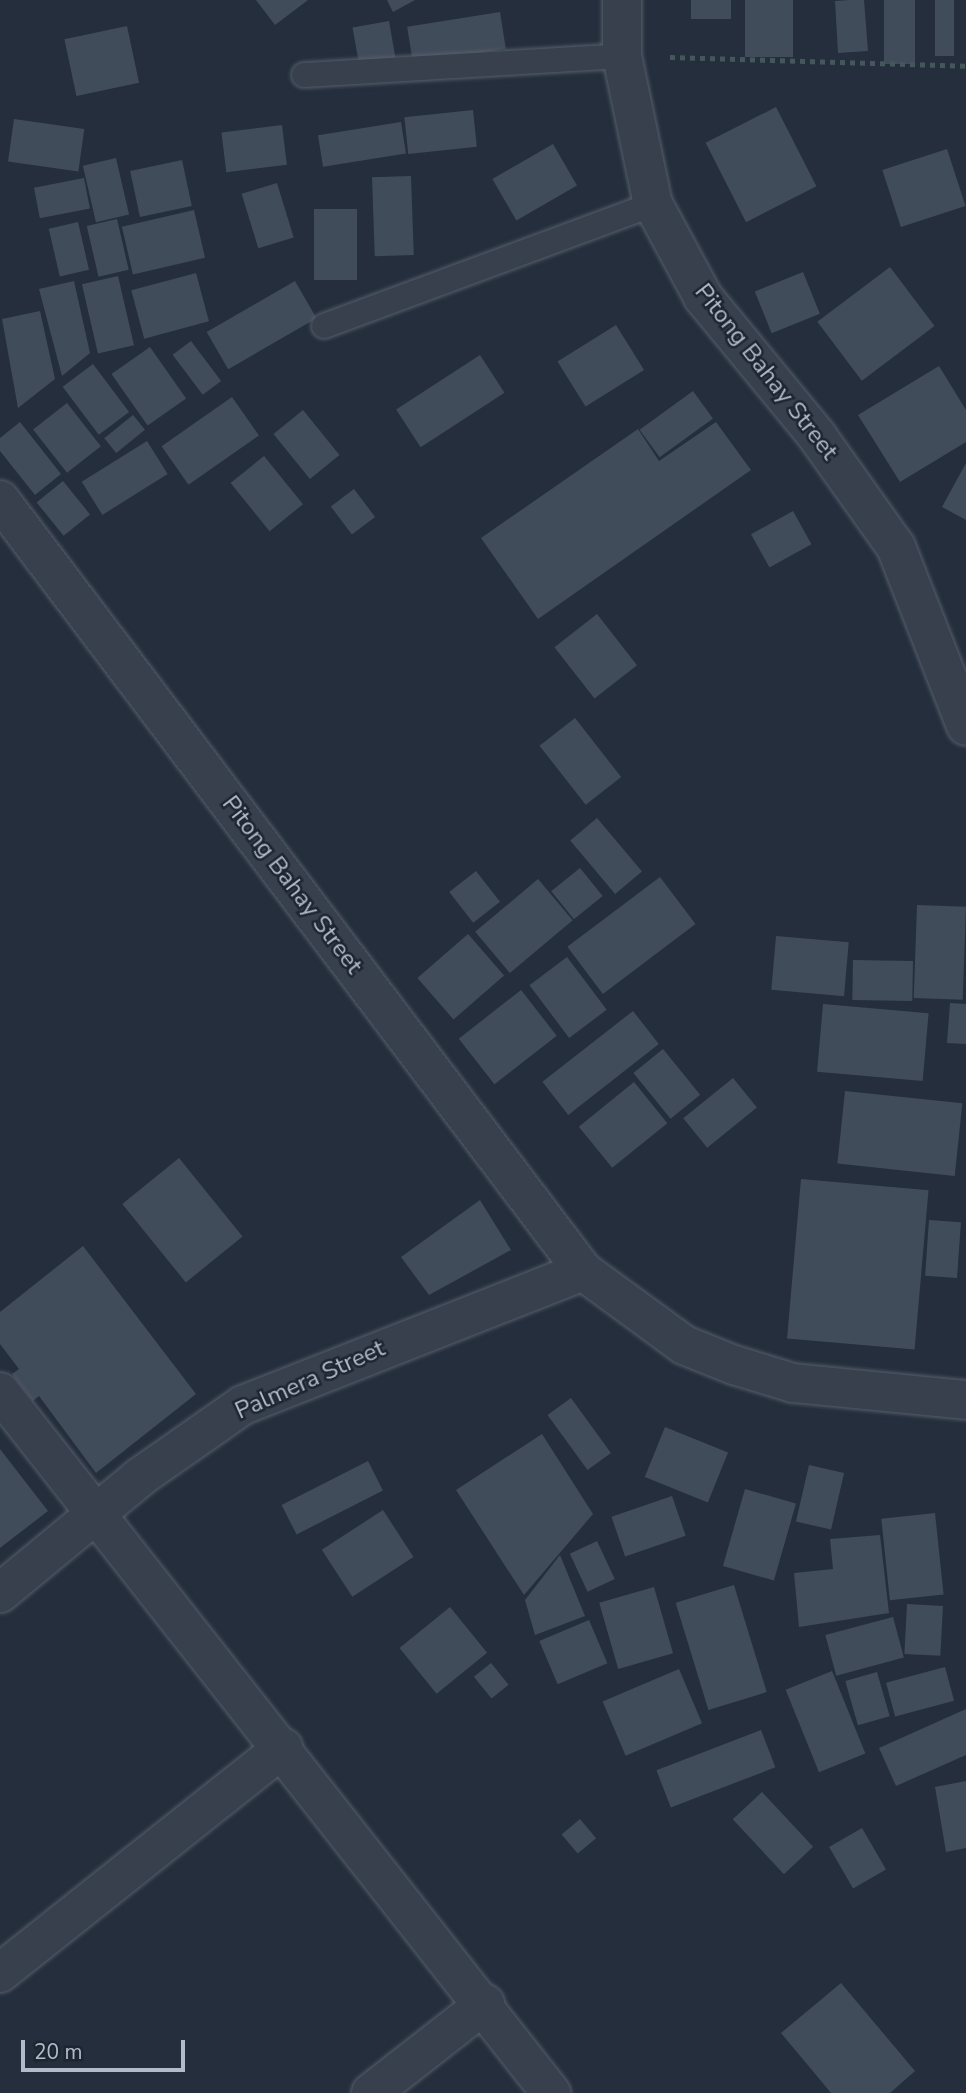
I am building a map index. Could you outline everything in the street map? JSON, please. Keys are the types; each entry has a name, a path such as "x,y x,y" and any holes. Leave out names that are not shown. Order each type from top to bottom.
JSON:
{"street":[{"name":"Pitong Bahay Street","path":"622,0 622,56 653,204 703,297 817,436 896,547 966,726"},
{"name":"Pitong Bahay Street","path":"0,500 583,1271 684,1345 734,1365 793,1382 966,1400"},
{"name":"Palmera Street","path":"0,1592 97,1514 243,1405 583,1271"},
{"path":"0,1392 485,2004 551,2093"},
{"path":"0,1973 283,1748"},
{"path":"370,2093 485,2004"}],"lane":[{"path":"304,75 622,56"},
{"path":"324,326 653,204"}],"path":[{"path":"622,56 966,66"}],"building":[{"path":"256,0 308,0 275,25"},
{"path":"387,0 415,0 393,12"},
{"path":"691,0 731,0 731,19 691,19"},
{"path":"745,0 793,0 793,57 745,57"},
{"path":"864,0 868,51 838,53 835,1"},
{"path":"884,0 915,0 915,64 884,64"},
{"path":"935,0 954,0 954,56 935,56"},
{"path":"500,12 506,49 413,63 407,27"},
{"path":"389,21 396,60 360,67 353,27"},
{"path":"127,26 139,83 76,96 64,39"},
{"path":"776,107 816,186 746,222 706,143"},
{"path":"473,110 477,147 408,154 404,117"},
{"path":"14,119 84,129 78,171 8,162"},
{"path":"401,122 406,154 323,167 318,135"},
{"path":"282,125 287,165 226,172 221,132"},
{"path":"553,144 577,186 516,221 492,179"},
{"path":"947,149 966,206 901,227 882,170"},
{"path":"116,158 129,215 96,222 83,166"},
{"path":"182,160 192,206 140,217 130,171"},
{"path":"411,176 414,255 375,256 372,177"},
{"path":"84,178 90,208 40,218 34,188"},
{"path":"277,183 294,238 258,248 242,194"},
{"path":"314,209 357,209 357,280 314,280"},
{"path":"194,210 205,258 133,274 122,227"},
{"path":"117,219 129,270 98,277 87,226"},
{"path":"78,222 89,270 60,276 49,229"},
{"path":"890,267 935,326 862,381 817,322"},
{"path":"803,272 820,314 772,333 755,291"},
{"path":"196,273 209,321 144,339 131,290"},
{"path":"118,276 134,345 98,354 82,284"},
{"path":"74,281 90,353 62,376 39,289"},
{"path":"295,281 316,318 228,369 207,332"},
{"path":"40,311 55,379 18,408 2,319"},
{"path":"616,325 644,370 586,407 557,362"},
{"path":"191,341 221,381 203,395 173,355"},
{"path":"150,347 186,399 148,426 111,374"},
{"path":"480,355 505,393 421,447 396,409"},
{"path":"93,364 129,412 99,435 63,387"},
{"path":"939,366 966,410 966,442 900,482 858,415"},
{"path":"693,391 713,419 660,457 640,430"},
{"path":"232,397 259,436 189,485 162,446"},
{"path":"67,403 101,446 67,473 33,429"},
{"path":"303,410 340,455 310,479 273,434"},
{"path":"133,415 145,430 116,453 104,438"},
{"path":"20,422 61,474 35,495 0,451 0,438"},
{"path":"716,422 751,470 538,619 481,538 638,429 659,461"},
{"path":"147,441 168,474 102,515 82,482"},
{"path":"264,456 303,504 270,531 231,483"},
{"path":"966,463 966,520 942,507"},
{"path":"63,481 90,514 64,536 37,502"},
{"path":"354,489 375,517 352,534 331,506"},
{"path":"793,511 811,544 769,568 751,534"},
{"path":"597,614 637,665 594,698 554,647"},
{"path":"575,718 621,777 586,805 540,746"},
{"path":"597,818 642,872 615,894 570,840"},
{"path":"580,868 603,896 574,919 551,891"},
{"path":"476,871 500,902 473,923 449,892"},
{"path":"660,877 696,924 603,994 567,947"},
{"path":"538,879 573,920 510,973 475,932"},
{"path":"917,905 966,907 963,1000 914,998"},
{"path":"468,934 504,976 454,1019 417,978"},
{"path":"776,936 849,942 844,996 771,990"},
{"path":"567,957 607,1010 569,1038 529,985"},
{"path":"853,960 913,961 912,1001 852,1000"},
{"path":"521,990 557,1036 494,1084 459,1039"},
{"path":"950,1003 966,1004 966,1044 947,1043"},
{"path":"823,1004 929,1013 923,1081 817,1072"},
{"path":"633,1011 659,1044 568,1115 542,1082"},
{"path":"663,1049 700,1095 671,1119 633,1073"},
{"path":"733,1078 757,1108 707,1148 683,1118"},
{"path":"634,1082 667,1123 612,1168 579,1127"},
{"path":"845,1091 962,1103 955,1176 837,1164"},
{"path":"179,1158 243,1236 186,1282 122,1204"},
{"path":"801,1179 929,1190 915,1350 787,1338"},
{"path":"480,1200 511,1250 429,1295 401,1257"},
{"path":"929,1220 961,1222 957,1278 925,1276"},
{"path":"83,1246 196,1394 96,1473 39,1396 33,1401 12,1374 19,1369 0,1344 0,1312"},
{"path":"571,1398 611,1453 588,1470 548,1415"},
{"path":"665,1427 728,1452 708,1503 645,1477"},
{"path":"542,1434 593,1514 524,1595 456,1490"},
{"path":"0,1449 48,1511 0,1548"},
{"path":"368,1461 383,1490 297,1534 282,1505"},
{"path":"809,1465 844,1473 831,1530 796,1522"},
{"path":"745,1489 796,1504 774,1581 723,1566"},
{"path":"672,1496 686,1536 625,1557 611,1517"},
{"path":"383,1510 413,1557 352,1597 322,1550"},
{"path":"935,1513 944,1595 890,1600 881,1519"},
{"path":"880,1535 889,1613 799,1627 794,1573 833,1569 830,1539"},
{"path":"597,1541 615,1579 588,1592 570,1554"},
{"path":"560,1555 585,1616 535,1635 525,1600"},
{"path":"734,1585 767,1692 708,1710 676,1603"},
{"path":"654,1587 673,1653 618,1669 599,1603"},
{"path":"907,1604 943,1606 940,1656 904,1654"},
{"path":"450,1607 487,1653 437,1694 399,1648"},
{"path":"893,1617 904,1658 836,1676 825,1635"},
{"path":"589,1620 607,1663 558,1684 539,1641"},
{"path":"491,1663 509,1685 492,1699 474,1677"},
{"path":"945,1667 954,1701 895,1717 886,1683"},
{"path":"679,1669 702,1723 626,1756 603,1701"},
{"path":"832,1671 865,1754 819,1772 786,1690"},
{"path":"877,1672 890,1716 858,1725 845,1681"},
{"path":"966,1709 966,1755 896,1786 879,1748"},
{"path":"761,1730 775,1767 671,1807 656,1770"},
{"path":"966,1781 966,1848 946,1852 935,1787"},
{"path":"762,1792 813,1847 784,1874 733,1819"},
{"path":"580,1819 596,1838 578,1854 562,1834"},
{"path":"862,1828 886,1870 853,1889 829,1847"},
{"path":"841,1983 915,2071 890,2093 831,2093 781,2033"}]}
